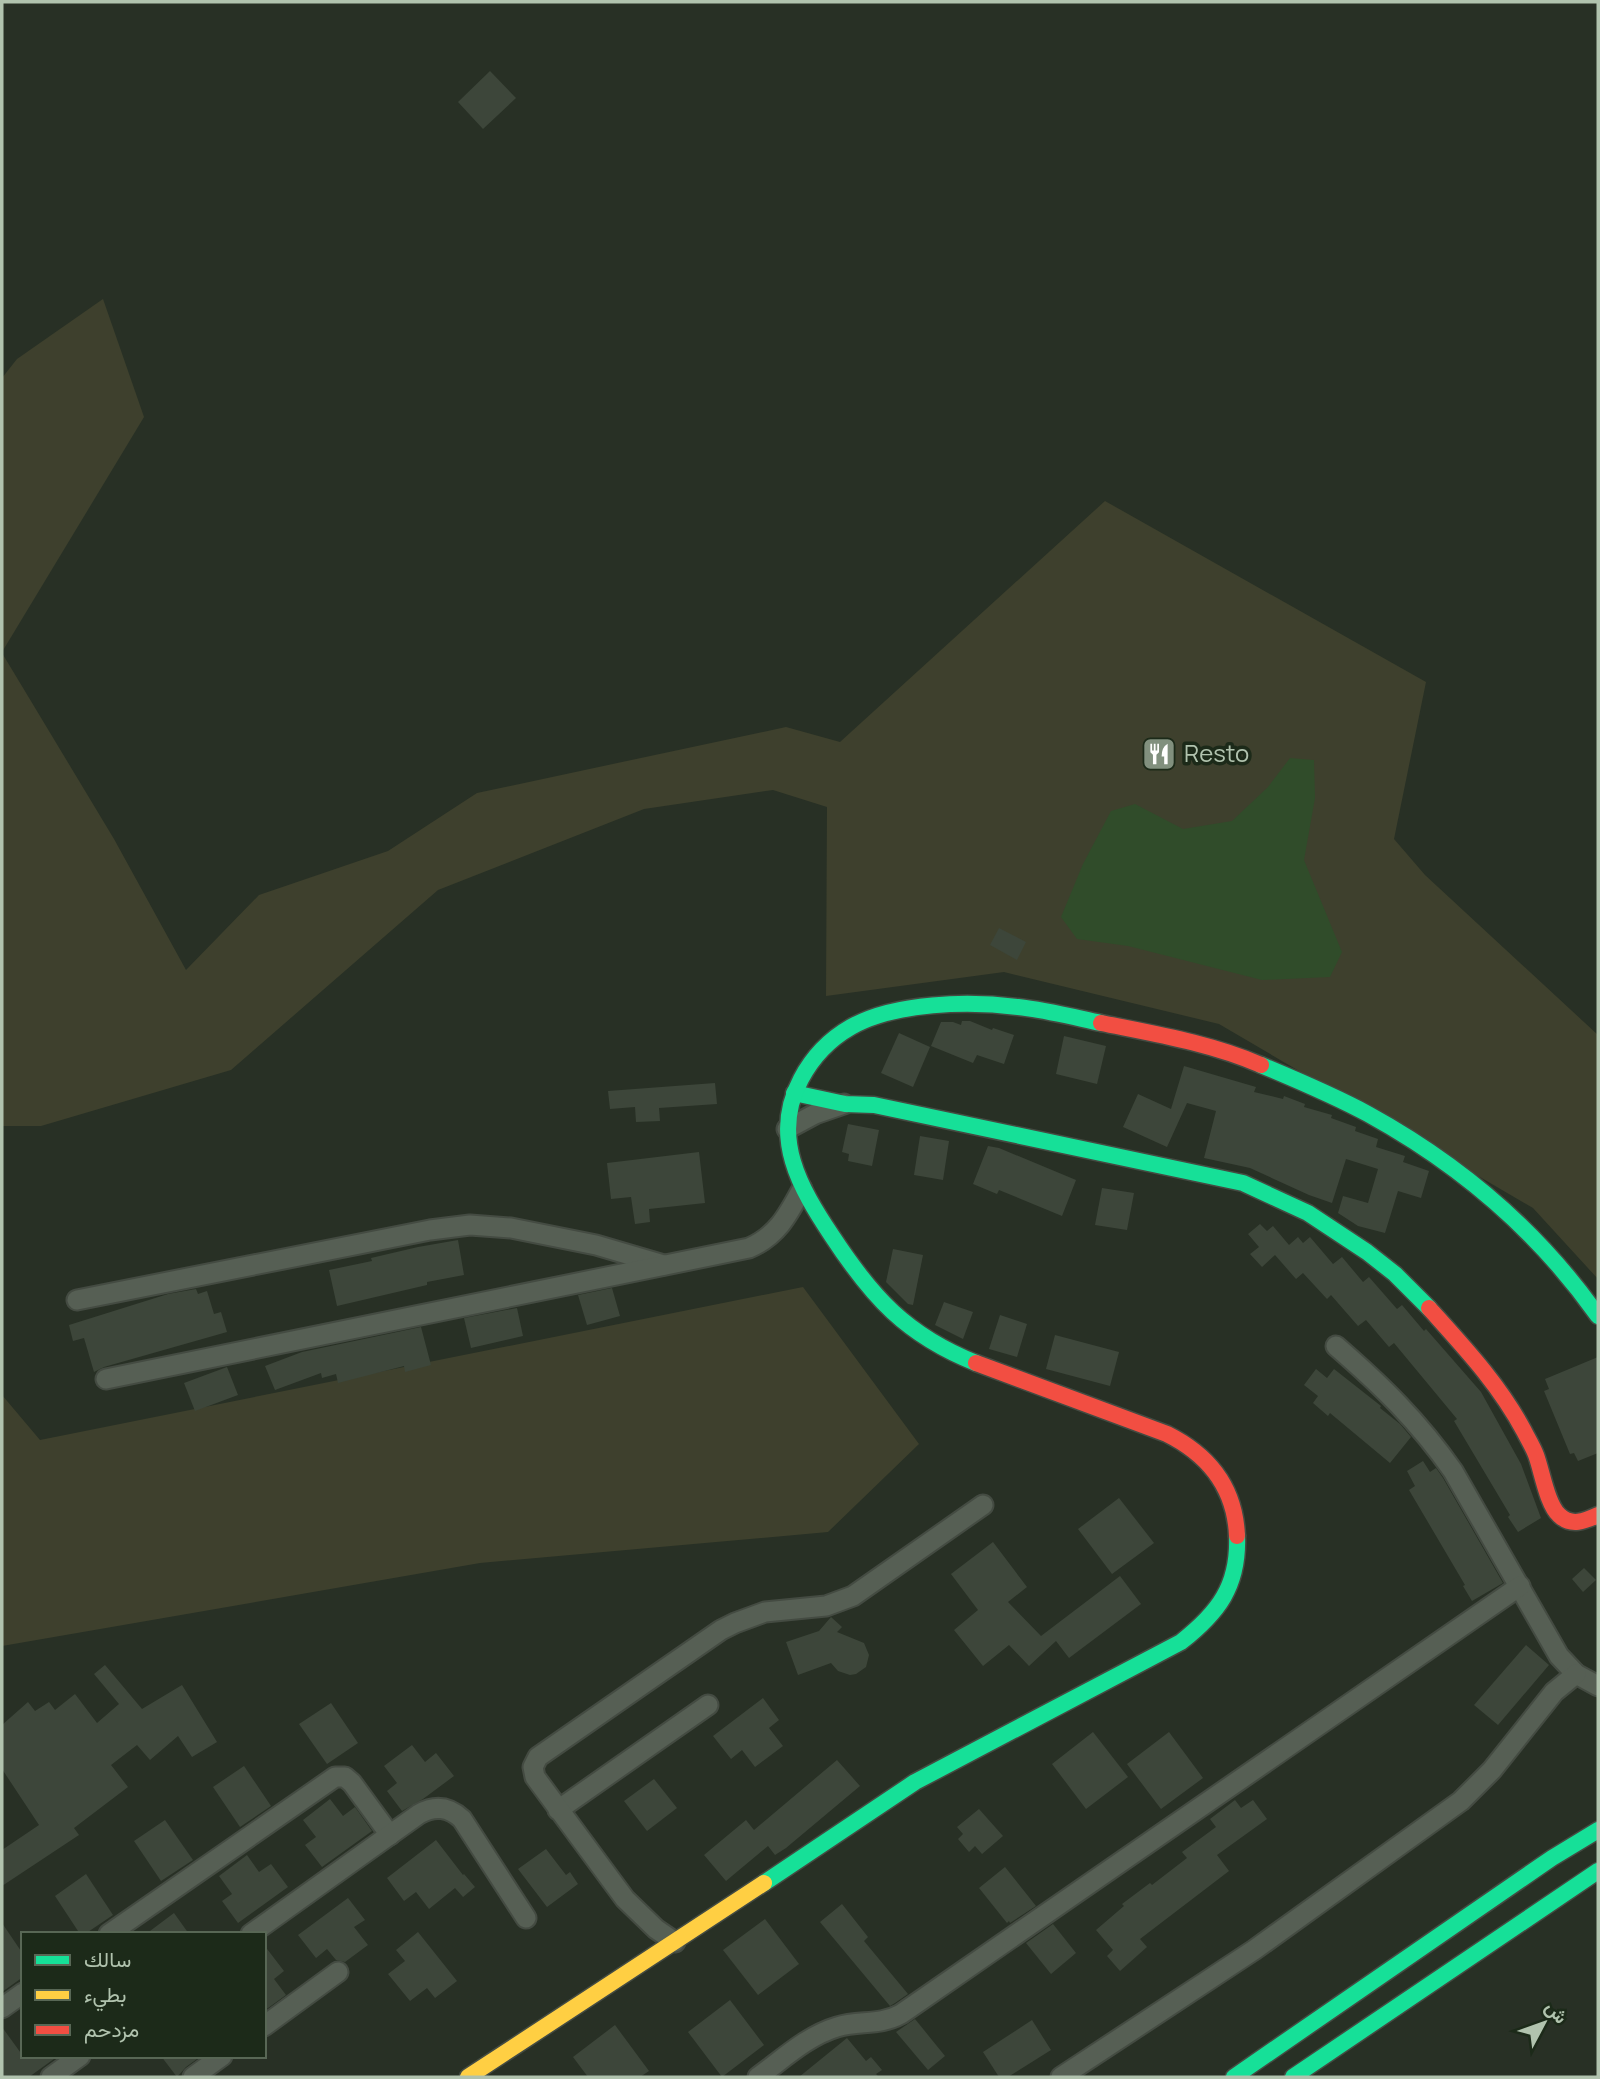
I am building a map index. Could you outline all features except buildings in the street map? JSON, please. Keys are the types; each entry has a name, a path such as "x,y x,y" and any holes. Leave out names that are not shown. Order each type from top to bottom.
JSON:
{"street":[{"path":"468,2077 915,1782 1181,1642 1202,1626 1218,1607 1231,1584 1238,1559 1234,1508 1224,1484 1209,1463 1190,1446 1167,1434 944,1349 902,1321 866,1286 802,1189 790,1150 787,1129 794,1093 812,1060 846,1030 866,1020 889,1014 953,1006 1018,1007 1163,1035 1235,1055 1306,1083 1364,1111 1431,1151 1473,1182 1522,1225 1566,1273 1598,1315"},
{"path":"794,1093 845,1104 874,1105 1243,1183 1308,1213 1348,1238 1395,1274 1473,1356 1497,1387 1523,1429 1558,1515 1574,1523 1598,1515"},
{"path":"787,1129 815,1114 845,1104"},
{"path":"106,1379 749,1248 781,1226 802,1189"},
{"path":"77,1300 430,1230 470,1225 511,1228 596,1245 665,1266"},
{"path":"1336,1346 1402,1406 1438,1449 1559,1656 1576,1674 1598,1686"},
{"path":"675,1942 625,1899 533,1772 535,1762 542,1753 721,1630 765,1612 826,1606 853,1596 984,1505"},
{"path":"758,2077 810,2038 823,2032 850,2024 884,2022 901,2014 1520,1586"},
{"path":"1061,2077 1254,1950 1461,1801 1492,1770 1554,1692 1576,1674"},
{"path":"558,1810 708,1705"},
{"path":"112,1932 335,1777 345,1777 352,1783 390,1835"},
{"path":"254,1932 426,1810 442,1808 462,1819 526,1918"},
{"path":"1234,2077 1552,1858 1598,1830"},
{"path":"1293,2077 1598,1871"},
{"path":"266,2025 338,1972"},
{"path":"2,2007 21,1994"},
{"path":"51,2077 77,2058"},
{"path":"193,2077 219,2058"}],"shaded area":[{"path":"103,299 144,417 2,652 2,378 17,359"},
{"path":"1105,501 1426,682 1394,839 1425,875 1598,1035 1598,1279 1533,1208 1219,1024 1004,972 826,996 827,807 773,790 644,809 438,890 231,1070 41,1126 2,1126 2,653 114,839 186,970 259,895 388,851 477,793 786,727 840,742"},
{"path":"1290,758 1314,760 1315,798 1304,860 1342,952 1330,977 1262,980 1128,946 1077,939 1061,917 1083,864 1111,811 1135,804 1183,829 1232,821 1268,787"},
{"path":"803,1287 919,1444 828,1532 480,1563 2,1646 2,1395 40,1440"}],"traffic: fast":[{"path":"976,1363 951,1352 910,1327 877,1296 847,1258 809,1199 793,1161 788,1121 792,1100 805,1071 829,1043 851,1027 889,1012 933,1005 999,1005 1101,1023"},
{"path":"1261,1065 1368,1114 1465,1177 1523,1228 1550,1256 1598,1316"},
{"path":"794,1093 845,1104 874,1105 1243,1183 1308,1213 1367,1252 1395,1274 1429,1308"},
{"path":"764,1883 915,1782 1181,1642 1206,1620 1224,1597 1234,1570 1237,1536"},
{"path":"1234,2077 1552,1858 1598,1830"},
{"path":"1293,2077 1598,1871"}],"traffic: slow":[{"path":"468,2077 764,1883"}],"traffic: jam":[{"path":"1101,1023 1202,1045 1261,1065"},
{"path":"1429,1308 1504,1397 1535,1452 1548,1495 1559,1515 1573,1522 1598,1515"},
{"path":"976,1363 1182,1442 1207,1463 1225,1488 1231,1503 1237,1536"}],"place":[{"name":"Resto","path":"1159,754"}]}
